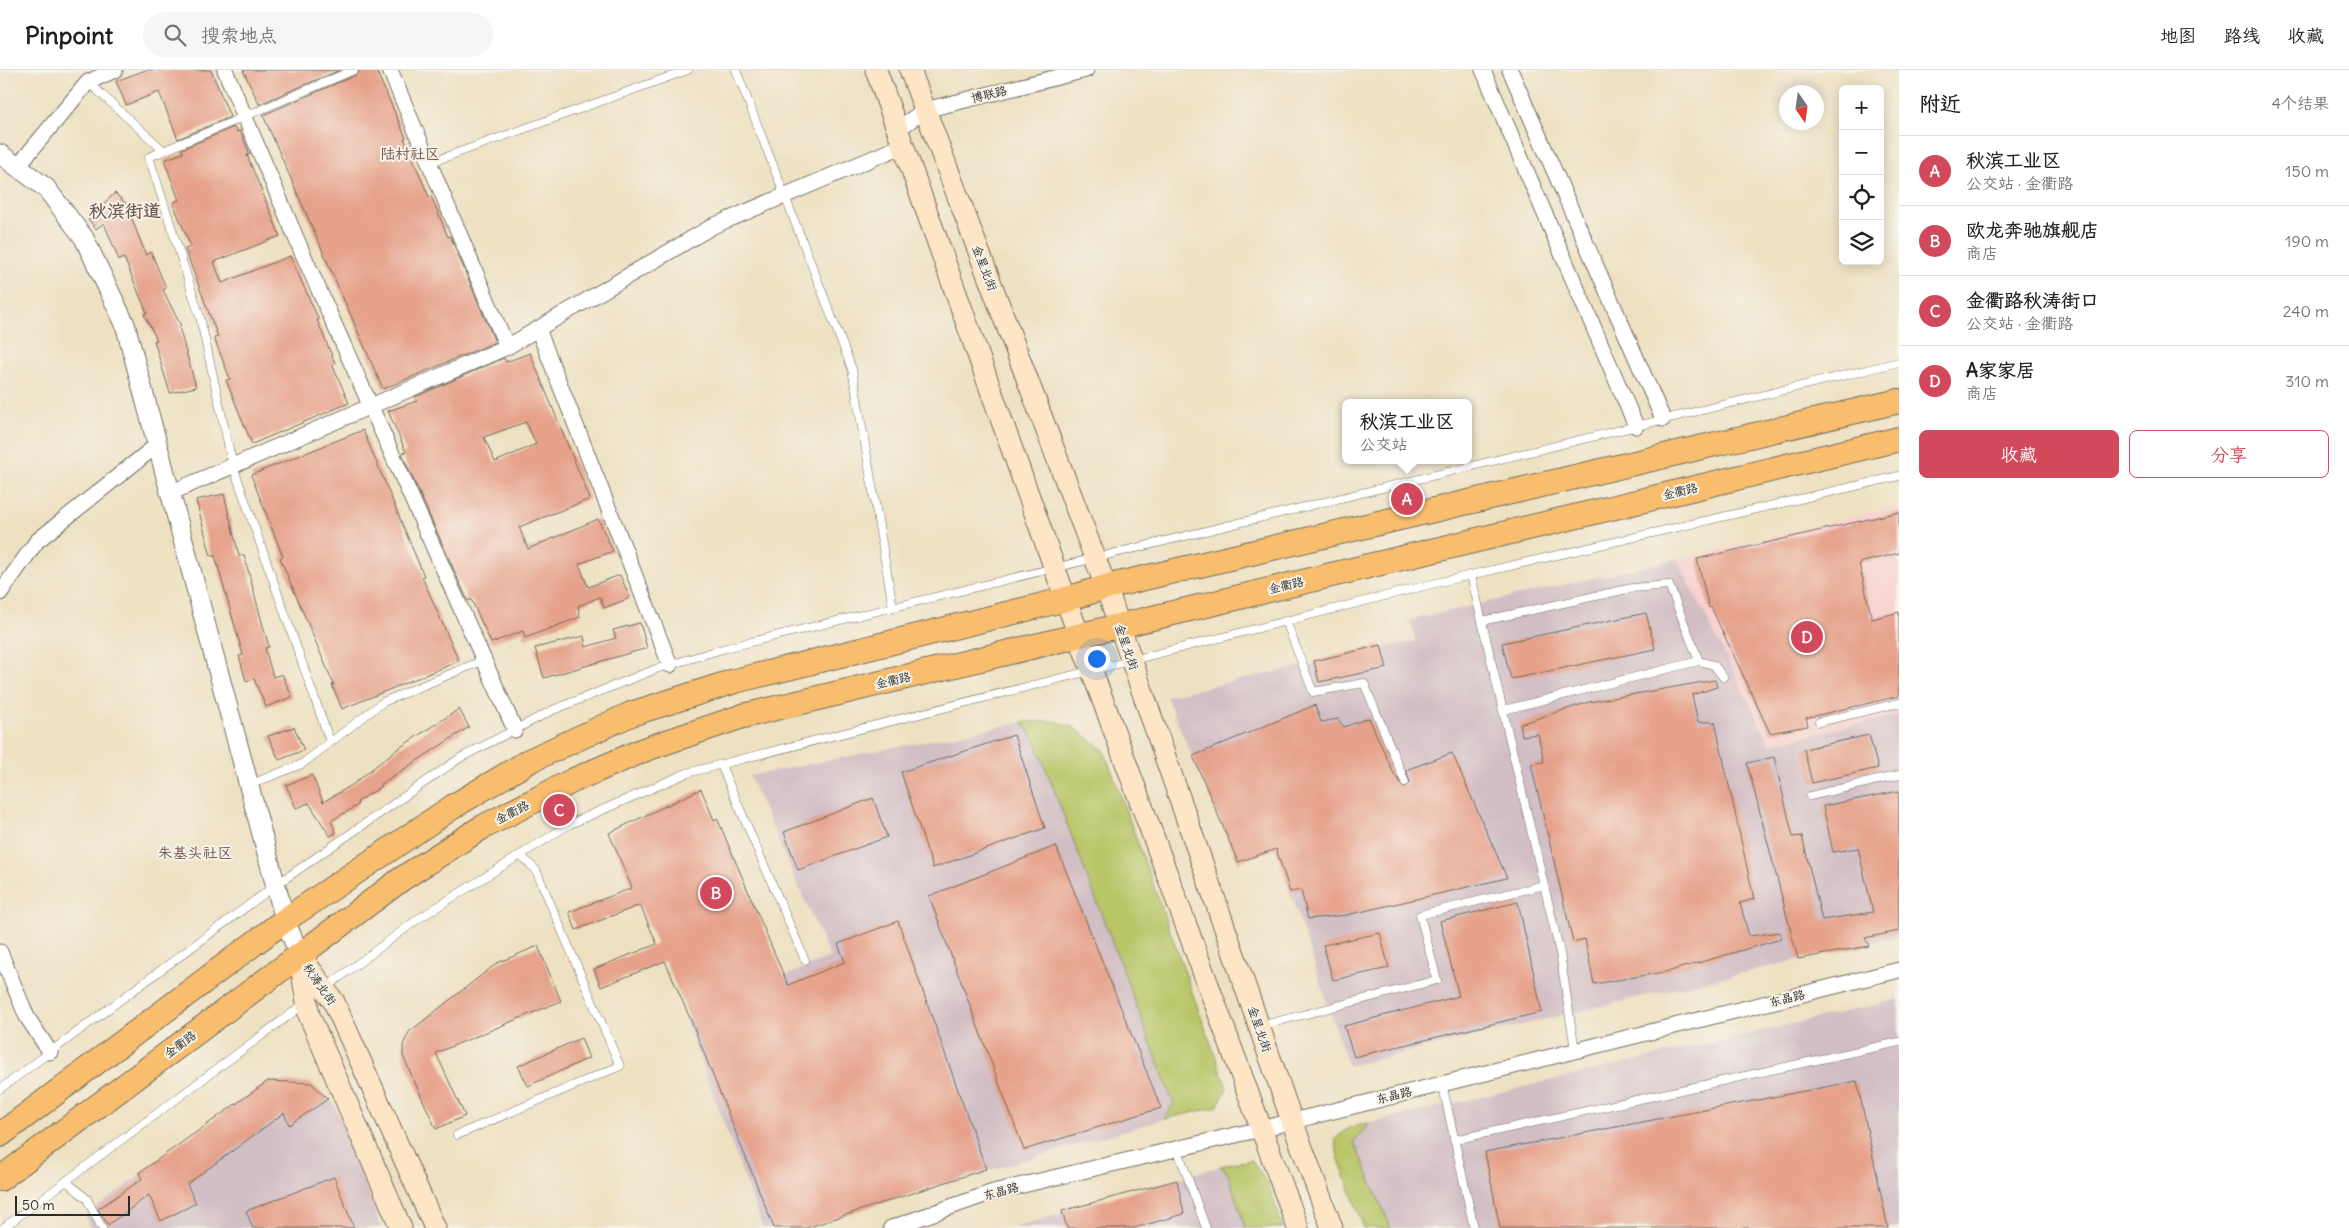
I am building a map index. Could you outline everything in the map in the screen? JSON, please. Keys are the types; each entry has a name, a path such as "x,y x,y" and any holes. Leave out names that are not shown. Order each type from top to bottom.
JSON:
{"main road":[{"path":"876,70 1091,670 1298,1228"},
{"name":"金星北街","path":"910,70 1120,624 1259,1026 1332,1228"},
{"path":"0,1135 285,920 480,791 531,760 631,714 735,681 1067,599 1106,587 1899,401"},
{"name":"金衢路","path":"0,1179 403,878 481,828 574,780 646,749 743,716 1079,636 1120,624 1899,439"},
{"name":"秋涛北街","path":"299,954 316,995 309,1015 401,1228"},
{"name":"秋涛北街","path":"316,995 334,1002 435,1228"}],"street":[{"path":"17,167 88,82 115,70"},
{"path":"225,70 302,252 515,730"},
{"path":"390,70 507,347"},
{"name":"博联路","path":"170,493 507,347 713,226 784,196 901,137 925,110 1086,70"},
{"path":"1483,70 1636,426"},
{"path":"1510,70 1662,419"},
{"path":"0,154 46,188 84,238 125,324 285,920 299,954"},
{"path":"538,329 670,665"},
{"path":"0,594 37,541 157,445"},
{"path":"0,952 27,1017 50,1052"},
{"name":"东晶路","path":"891,1228 993,1192 1261,1129 1899,970"}],"lane":[{"path":"330,742 233,466 200,317 149,157 354,70"},
{"path":"429,163 688,70"},
{"path":"736,70 852,369 892,607"},
{"path":"88,82 164,150"},
{"path":"0,1089 276,884 460,758 553,710 670,665 726,648 892,607 1056,569 1899,362"},
{"path":"3,1228 418,919 570,824 687,773 1286,620 1471,575 1899,476"},
{"path":"1471,575 1560,953 1575,1050"},
{"path":"1482,621 1632,588 1669,585 1699,661"},
{"path":"1286,620 1313,692 1364,683 1406,782"},
{"path":"249,785 302,764 383,702 484,660"},
{"path":"1504,710 1699,661 1714,665 1723,677"},
{"path":"1819,722 1899,703"},
{"path":"721,765 805,960"},
{"path":"1810,796 1899,775"},
{"path":"457,1134 620,1066 536,870 520,855"},
{"path":"1259,1026 1437,980 1420,915 1544,885"},
{"path":"1454,1140 1899,1042"},
{"path":"1442,1083 1474,1228"},
{"path":"1177,1148 1206,1228"},
{"path":"66,1181 87,1199 102,1228"}],"shaded area":[{"path":"1899,506 1899,715 1770,744 1677,559"},
{"path":"1677,559 1770,744 1899,715 1899,936 1348,1066 1276,849 1238,862 1166,696 1416,641 1409,620"},
{"path":"1022,722 1035,740 1174,1104 1164,1119 796,1228 763,1228 685,1019 830,957 749,776"},
{"path":"1899,999 1899,1228 1391,1228 1354,1141 1369,1123"},
{"path":"268,1081 311,1083 336,1107 381,1228 90,1228 85,1216"},
{"path":"1220,1166 1228,1173 1245,1228 1012,1228"}],"green space":[{"path":"1055,721 1073,727 1104,750 1227,1088 1217,1107 1164,1119 1174,1104 1035,740 1022,722"},
{"path":"1369,1123 1354,1142 1391,1228 1364,1228 1338,1157 1335,1139 1350,1127"},
{"path":"1251,1160 1268,1184 1283,1228 1245,1228 1228,1173 1220,1166"}],"building":[{"path":"146,70 211,70 230,117 178,139 159,92 126,105 116,81"},
{"path":"243,70 340,70 259,104"},
{"path":"360,70 376,70 429,197 431,196 448,237 450,236 495,342 383,389 263,115 356,75"},
{"path":"234,127 236,132 240,131 250,154 247,155 280,236 214,262 222,283 290,256 319,320 317,320 335,363 332,364 349,403 252,444 226,380 230,379 214,338 218,337 185,249 191,247 173,203 179,200 164,160 183,153 182,149"},
{"path":"115,193 126,204 146,255 151,252 166,288 163,290 181,326 179,327 196,387 170,393 154,341 157,340 144,314 147,313 124,258 119,260 104,223 96,229 88,219"},
{"path":"530,353 590,499 519,527 528,549 598,519 613,551 579,564 588,587 620,575 630,598 604,608 600,597 578,606 580,617 525,638 523,631 491,643 471,599 468,601 405,461 402,453 406,452 388,411 417,401 415,397 504,358 506,362","holes":["526,422 536,444 495,462 484,437"]},
{"path":"363,430 424,576 422,577 459,661 342,709 332,685 334,685 280,558 283,557 251,475"},
{"path":"224,494 239,556 244,555 269,647 265,648 273,677 282,674 292,697 266,707 254,679 246,681 239,656 243,655 215,556 211,556 196,500"},
{"path":"1899,512 1899,553 1859,563 1872,619 1899,612 1899,696 1806,718 1808,726 1770,733 1711,607 1709,608 1697,559"},
{"path":"1646,613 1655,649 1511,679 1502,643"},
{"path":"640,623 647,648 544,678 535,648 584,636 586,647 616,638 613,630"},
{"path":"1381,645 1387,668 1319,682 1314,661"},
{"path":"1715,680 1717,687 1692,695 1698,722 1715,722 1754,899 1740,903 1749,936 1780,932 1781,939 1670,971 1594,984 1585,939 1573,942 1531,764 1544,762 1538,734 1522,736 1520,724 1589,702"},
{"path":"1315,705 1321,722 1338,719 1344,727 1369,718 1394,774 1404,787 1410,783 1406,770 1452,753 1507,878 1347,915 1308,919 1301,890 1290,892 1276,849 1238,862 1193,756"},
{"path":"459,709 469,727 381,784 382,786 357,802 358,805 331,821 336,833 330,836 309,803 296,808 286,785 312,775 323,802 352,785 396,750"},
{"path":"294,727 304,750 279,760 268,736"},
{"path":"1014,735 1045,828 933,868 901,772"},
{"path":"1869,735 1878,768 1812,783 1804,749"},
{"path":"1774,757 1793,837 1802,836 1822,920 1873,912 1858,848 1833,852 1823,806 1899,791 1899,931 1865,938 1869,946 1798,959 1747,763"},
{"path":"701,789 714,820 717,818 788,985 845,962 838,944 898,921 986,1169 806,1228 774,1228 692,1023 665,961 601,987 594,969 657,944 640,905 576,930 569,912 632,888 609,833"},
{"path":"873,798 887,837 798,870 784,832"},
{"path":"1056,846 1161,1108 1024,1150 929,896"},
{"path":"1518,902 1542,1012 1354,1057 1344,1026 1459,996 1440,921"},
{"path":"1380,933 1389,968 1333,980 1323,945"},
{"path":"538,946 561,1001 436,1053 465,1116 436,1129 403,1056 403,1045 409,1032 497,963"},
{"path":"581,1038 589,1058 528,1086 518,1066"},
{"path":"268,1081 311,1083 328,1099 289,1125 284,1113 187,1184 196,1203 161,1221 149,1195 108,1225 98,1209 142,1179 139,1173"},
{"path":"1857,1081 1888,1228 1500,1228 1485,1152"},
{"path":"334,1177 354,1228 253,1228 246,1211"},
{"path":"1177,1180 1184,1214 1134,1228 1067,1228 1062,1211"}],"place":[{"name":"秋滨工业区","path":"1407,499"},
{"name":"A家家居","path":"1807,637"},
{"name":"金衢路秋涛街口","path":"559,810"},
{"name":"欧龙奔驰旗舰店","path":"716,893"}],"district":[{"name":"陆村社区","path":"410,153"},
{"name":"秋滨街道","path":"125,210"},
{"name":"朱基头社区","path":"195,852"}]}
